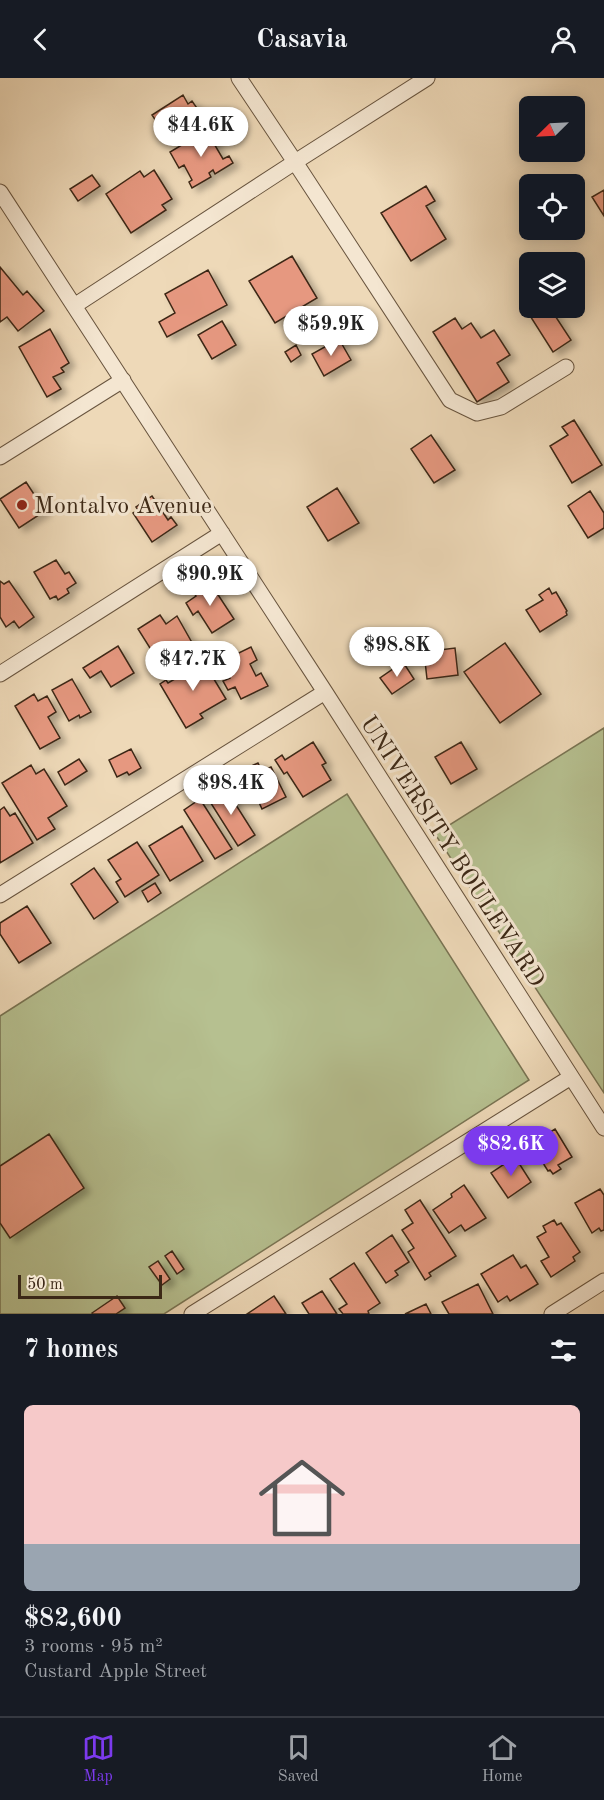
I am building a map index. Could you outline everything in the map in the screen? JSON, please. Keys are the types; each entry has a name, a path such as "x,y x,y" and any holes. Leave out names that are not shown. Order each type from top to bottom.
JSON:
{"street":[{"path":"239,78 450,400 477,413 501,407 566,367"},
{"path":"74,306 427,78"},
{"name":"UNIVERSITY BOULEVARD","path":"0,192 4,209 74,306 123,380 604,1128"},
{"path":"0,457 123,380"},
{"path":"0,674 222,533"},
{"path":"0,895 325,692"},
{"path":"192,1314 571,1077"},
{"path":"552,1314 604,1281"}],"green space":[{"path":"604,728 604,1093 435,834"},
{"path":"347,794 529,1080 164,1314 0,1314 0,1016"}],"building":[{"path":"183,95 188,104 192,101 199,111 195,114 201,124 175,141 169,133 166,136 152,115"},
{"path":"210,128 217,140 213,142 223,159 229,156 233,163 215,174 213,170 209,173 211,177 192,188 189,182 192,180 184,165 179,168 170,152"},
{"path":"154,170 172,199 162,205 166,210 131,233 106,194 140,171 144,177"},
{"path":"92,175 100,186 78,201 70,189"},
{"path":"426,186 435,201 426,206 446,239 411,261 381,213"},
{"path":"604,190 604,216 592,197"},
{"path":"292,256 317,298 275,323 249,281"},
{"path":"0,267 23,295 27,291 44,311 18,331 7,317 0,322"},
{"path":"208,270 227,305 167,337 159,322 175,313 165,294"},
{"path":"455,318 462,329 471,323 481,338 494,330 510,355 497,363 509,382 477,402 433,332"},
{"path":"531,318 557,318 571,340 553,352"},
{"path":"222,321 236,345 212,359 198,335"},
{"path":"50,329 69,363 61,368 64,372 53,377 61,389 47,397 19,347"},
{"path":"339,339 351,360 324,376 312,354"},
{"path":"296,345 301,355 291,362 285,352"},
{"path":"574,420 602,465 572,483 550,446 568,435 562,427"},
{"path":"431,435 455,470 434,483 411,449"},
{"name":"Montalvo Avenue","path":"26,482 45,511 19,528 0,499"},
{"path":"337,488 359,523 328,541 307,507"},
{"path":"590,491 604,513 604,528 588,538 568,506"},
{"path":"152,496 168,520 171,517 177,525 152,542 133,513 138,510 136,507"},
{"path":"56,560 65,574 69,572 76,583 67,589 69,593 58,600 56,596 50,599 34,572"},
{"path":"0,581 4,584 9,581 34,617 19,628 14,621 6,627 0,617"},
{"path":"209,581 234,619 212,633 198,611 193,615 186,603 196,596 193,591"},
{"path":"549,588 552,594 556,592 567,615 540,632 526,610 543,600 539,595"},
{"path":"160,615 166,624 177,616 195,648 172,661 165,649 155,656 138,629"},
{"path":"505,643 541,694 500,723 464,672"},
{"path":"118,646 134,673 111,687 101,671 90,678 83,668"},
{"path":"251,647 257,660 250,664 256,676 261,673 268,686 241,699 235,687 228,690 223,681 230,678 222,661"},
{"path":"455,648 458,675 427,679 424,652"},
{"path":"200,656 226,699 200,714 203,718 186,728 160,684 166,680 168,683 175,679 172,673"},
{"path":"403,662 414,679 392,694 380,678"},
{"path":"72,679 91,712 69,721 52,690"},
{"path":"34,694 38,701 47,696 56,712 48,717 60,738 40,749 15,706"},
{"path":"313,742 326,763 322,765 331,780 303,797 287,772 284,774 275,760 282,755 285,760"},
{"path":"461,742 477,769 451,784 435,757"},
{"path":"131,749 141,768 129,775 127,772 117,777 109,760"},
{"path":"79,759 87,771 65,785 58,772"},
{"path":"258,763 262,771 271,767 286,797 262,809 252,787 246,790 238,772"},
{"path":"31,765 36,774 44,769 67,806 48,818 55,829 37,840 2,783"},
{"path":"224,786 255,835 238,846 207,797"},
{"path":"200,799 232,849 215,859 184,810"},
{"path":"4,807 10,816 15,813 33,843 0,863 0,810"},
{"path":"182,826 203,861 170,881 149,846"},
{"path":"137,842 159,875 125,897 116,882 121,879 108,860"},
{"path":"94,868 118,902 94,919 71,884"},
{"path":"155,883 161,893 148,902 142,891"},
{"path":"27,906 51,943 19,963 0,934 0,923"},
{"path":"555,1129 572,1157 558,1165 561,1169 553,1174 550,1170 548,1171 531,1144"},
{"path":"49,1134 84,1188 10,1238 0,1223 0,1166"},
{"path":"515,1157 531,1182 508,1198 491,1173"},
{"path":"464,1185 486,1218 465,1231 461,1225 449,1233 433,1210 452,1197 451,1194"},
{"path":"600,1189 604,1195 604,1230 601,1231 599,1228 592,1233 575,1203"},
{"path":"420,1200 456,1256 429,1273 431,1276 425,1280 408,1252 414,1248 402,1230 413,1223 405,1210"},
{"path":"554,1220 557,1225 561,1223 580,1252 573,1257 575,1261 551,1277 541,1261 549,1257 537,1237 546,1232 543,1226"},
{"path":"392,1235 409,1262 395,1271 398,1275 386,1283 366,1253"},
{"path":"172,1251 184,1269 177,1274 165,1256"},
{"path":"513,1255 521,1268 526,1265 538,1284 510,1301 507,1296 498,1302 481,1274"},
{"path":"158,1261 170,1279 162,1285 149,1267"},
{"path":"354,1263 380,1303 368,1311 369,1314 343,1314 339,1309 347,1304 330,1279"},
{"path":"478,1284 493,1314 449,1314 442,1302"},
{"path":"322,1291 337,1314 309,1314 302,1303"},
{"path":"117,1296 125,1308 116,1314 92,1313"},
{"path":"274,1296 286,1314 247,1314"},
{"path":"426,1304 431,1314 405,1314"}],"place":[{"name":"Montalvo Avenue","path":"22,505"}]}
